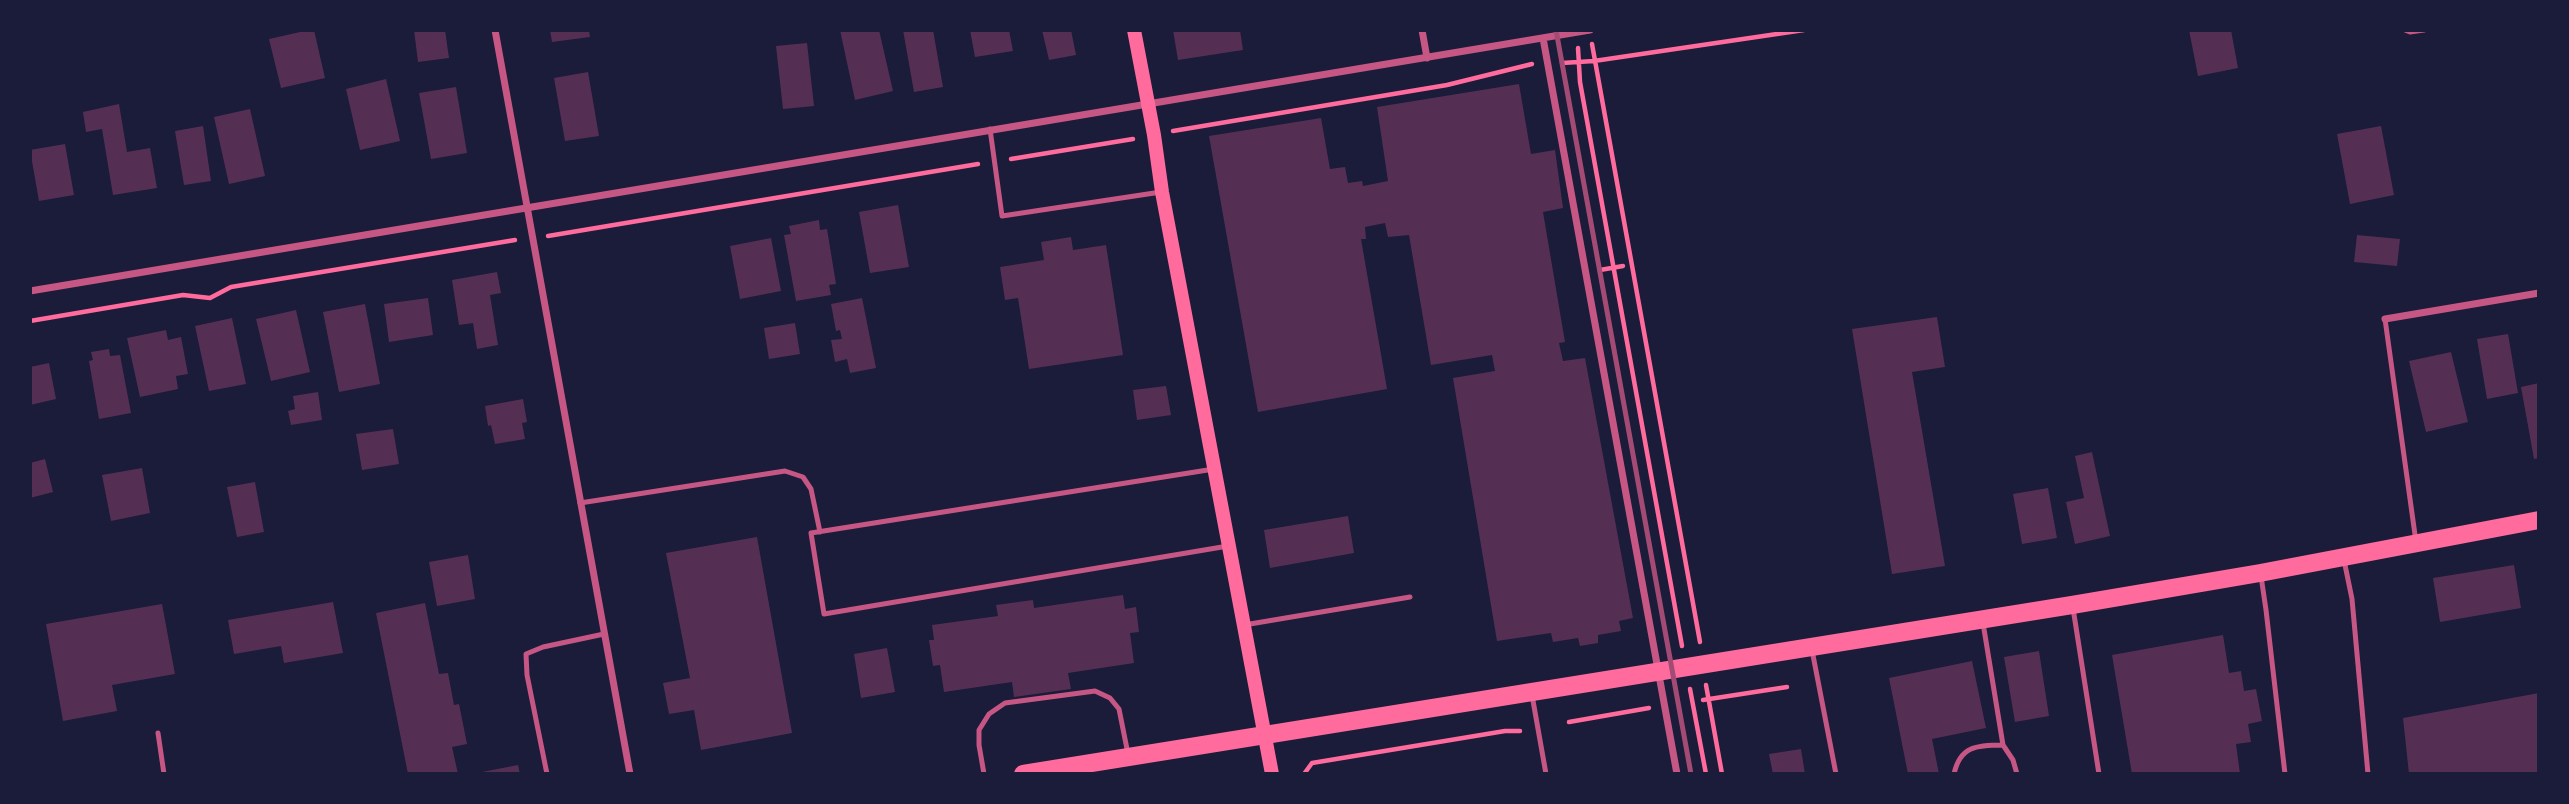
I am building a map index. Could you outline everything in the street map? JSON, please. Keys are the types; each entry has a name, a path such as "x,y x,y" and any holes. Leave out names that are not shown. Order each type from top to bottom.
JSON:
{"main road":[{"path":"1134,30 1272,774"},
{"path":"1023,774 1070,770 1227,740 1265,737 2072,605 2260,573 2539,520"}],"street":[{"path":"495,30 630,774"},
{"path":"1422,30 1427,58"},
{"path":"30,291 1590,30"},
{"path":"1543,38 1676,774"},
{"path":"2385,319 2539,293"}],"lane":[{"path":"2405,30 2424,30"},
{"path":"990,129 1002,216 1162,192"},
{"path":"2385,319 2416,542"},
{"path":"1214,469 811,533 824,614 1228,546"},
{"path":"580,503 785,471 803,477 811,489 820,531"},
{"path":"2344,557 2352,600 2368,774"},
{"path":"2260,573 2284,774"},
{"path":"1244,625 1410,597"},
{"path":"2072,605 2099,774"},
{"path":"1982,620 2003,745 2013,760 2017,774"},
{"path":"547,774 527,675 526,654 543,647 604,634"},
{"path":"1812,647 1836,774"},
{"path":"984,774 979,730 989,714 1005,703 1095,691 1110,698 1119,709 1129,757"},
{"path":"1532,692 1546,774"},
{"path":"158,733 164,774"},
{"path":"1954,774 1956,762 1968,750 1984,745 2003,745"}],"path":[{"path":"1590,30 1694,666 1706,774"},
{"path":"1192,127 1447,85 1534,64 1594,61 1804,30"},
{"path":"1579,32 1578,62 1694,666 1706,700 1722,774"},
{"path":"555,235 1123,141"},
{"path":"30,321 183,295 210,298 231,287 513,241"},
{"path":"1706,700 1787,687"},
{"path":"1569,722 1654,707"},
{"path":"1304,774 1308,763 1505,730 1520,731"}],"building":[{"path":"314,30 325,78 281,88 269,39"},
{"path":"414,30 445,30 449,58 418,62"},
{"path":"550,30 589,30 590,37 552,42"},
{"path":"840,30 879,30 893,91 855,100"},
{"path":"903,30 933,30 943,87 914,92"},
{"path":"970,30 1009,30 1013,51 975,57"},
{"path":"1042,30 1071,30 1076,55 1049,60"},
{"path":"1173,30 1240,30 1243,50 1178,60"},
{"path":"2189,30 2231,30 2238,68 2198,76"},
{"path":"807,43 814,106 783,109 776,46"},
{"path":"588,72 599,136 565,141 554,78"},
{"path":"386,79 400,141 360,150 346,89"},
{"path":"1519,84 1531,154 1555,150 1563,208 1543,212 1565,342 1559,343 1563,361 1585,358 1633,618 1619,621 1621,631 1598,635 1598,643 1580,646 1578,638 1553,642 1551,633 1497,641 1453,378 1495,371 1492,355 1431,365 1409,235 1388,237 1385,223 1365,227 1366,239 1361,239 1387,389 1258,412 1209,136 1321,118 1330,169 1345,167 1348,183 1362,181 1363,186 1388,181 1377,107"},
{"path":"456,87 467,153 431,159 419,93"},
{"path":"119,104 127,152 150,148 157,188 113,195 102,129 86,132 83,112"},
{"path":"250,109 265,176 229,184 214,117"},
{"path":"203,126 211,181 184,185 175,131"},
{"path":"2381,126 2394,195 2350,204 2337,134"},
{"path":"65,144 74,195 39,201 30,150"},
{"path":"898,205 909,267 870,273 859,212"},
{"path":"819,220 820,230 827,229 836,284 829,285 831,295 796,301 784,235 791,234 789,226"},
{"path":"2357,235 2400,239 2397,266 2354,262"},
{"path":"1071,237 1073,250 1106,245 1123,355 1029,369 1018,298 1005,300 1000,267 1044,260 1041,242"},
{"path":"771,238 781,291 740,299 730,246"},
{"path":"497,272 501,293 490,295 498,345 477,349 473,323 459,325 452,280"},
{"path":"428,298 433,335 389,342 384,304"},
{"path":"862,298 876,368 850,373 847,359 835,362 831,340 842,339 840,330 836,331 831,304"},
{"path":"365,304 380,384 339,392 323,312"},
{"path":"296,310 310,372 271,381 256,319"},
{"path":"1937,317 1945,367 1912,372 1945,566 1892,574 1852,329"},
{"path":"232,318 246,384 209,391 195,326"},
{"path":"795,323 800,354 769,359 764,328"},
{"path":"166,330 168,340 181,337 188,374 176,376 178,389 140,397 127,338"},
{"path":"2508,334 2518,393 2487,399 2477,339"},
{"path":"109,349 110,356 120,355 131,413 99,419 89,361 93,360 91,352"},
{"path":"2451,352 2468,422 2426,432 2409,361"},
{"path":"49,363 56,399 30,405 30,367"},
{"path":"2539,383 2539,458 2534,459 2521,387"},
{"path":"1166,386 1171,415 1137,420 1133,390"},
{"path":"318,392 322,420 291,425 288,411 295,409 293,396"},
{"path":"523,399 527,422 522,423 525,439 495,444 491,425 488,426 485,406"},
{"path":"393,429 399,464 362,470 356,434"},
{"path":"2092,452 2110,536 2075,544 2066,502 2084,498 2075,456"},
{"path":"45,459 53,492 30,498 30,463"},
{"path":"142,468 150,513 111,521 102,475"},
{"path":"255,482 264,532 237,537 227,487"},
{"path":"2048,488 2057,538 2022,544 2013,494"},
{"path":"1348,516 1354,553 1270,568 1264,530"},
{"path":"757,537 792,733 701,750 694,710 669,714 663,683 690,678 666,553"},
{"path":"468,555 475,599 437,606 429,562"},
{"path":"2514,565 2521,608 2440,622 2433,578"},
{"path":"1123,595 1125,609 1136,607 1139,632 1130,633 1134,663 1068,673 1071,689 1014,697 1012,682 944,692 940,665 933,666 929,640 934,640 932,625 998,616 996,605 1033,600 1034,608"},
{"path":"333,602 343,653 284,663 281,646 234,654 228,620"},
{"path":"425,603 439,674 448,673 454,705 459,704 467,744 452,747 458,774 408,774 376,613"},
{"path":"162,604 175,674 112,685 117,711 63,721 46,624"},
{"path":"2223,635 2229,673 2241,671 2244,691 2256,689 2262,721 2248,724 2251,742 2236,744 2240,774 2132,774 2112,655"},
{"path":"887,648 895,692 861,698 854,654"},
{"path":"2039,651 2049,716 2015,722 2004,657"},
{"path":"1972,661 1986,728 1932,739 1939,774 1908,774 1889,678"},
{"path":"2539,693 2539,774 2409,774 2403,718"},
{"path":"1801,749 1805,774 1773,774 1769,754"},
{"path":"518,765 520,774 477,774 477,773"}],"railway":[{"path":"1556,30 1691,774"}]}
